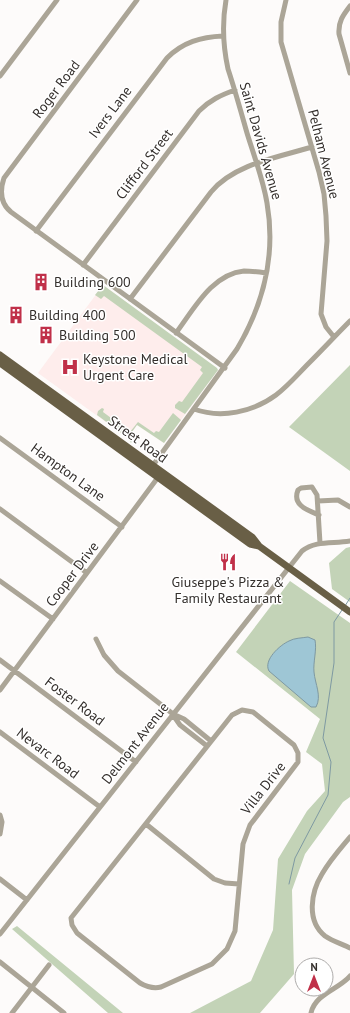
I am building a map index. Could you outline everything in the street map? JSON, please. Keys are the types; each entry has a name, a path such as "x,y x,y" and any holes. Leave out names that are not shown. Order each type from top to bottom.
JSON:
{"main road":[{"name":"Street Road","path":"0,355 151,468"},
{"name":"Street Road","path":"0,363 160,474 250,544 259,546 350,612"}],"street":[{"path":"0,76 57,0"},
{"name":"Roger Road","path":"1,195 1,186 4,178 137,0"},
{"name":"Saint Davids Avenue","path":"151,468 225,368 240,345 260,299 266,273 269,250 269,223 265,195 226,60 223,36 226,0"},
{"name":"Pelham Avenue","path":"286,0 281,22 282,42 323,188 327,226 326,262 321,314 326,327 334,337"},
{"path":"350,6 342,17 338,28 350,73"},
{"name":"Ivers Lane","path":"36,231 167,58 178,49 192,41 205,37 223,36"},
{"name":"Clifford Street","path":"83,265 199,110 216,98 235,90"},
{"path":"130,299 214,188 230,174 312,147"},
{"path":"1,195 8,210 225,368"},
{"path":"176,333 207,292 221,279 231,274 244,271 266,273"},
{"path":"194,409 214,414 230,413 246,410 265,402 283,389 350,321"},
{"name":"Hampton Lane","path":"0,438 122,527"},
{"name":"Cooper Drive","path":"0,690 160,474"},
{"path":"319,515 306,510 297,502 296,498 298,490 301,488 312,487 318,495 318,501 319,515 320,543 350,541"},
{"path":"318,501 338,500 350,507"},
{"path":"0,509 87,573"},
{"name":"Delmont Avenue","path":"0,934 288,568 304,549 310,545 320,543"},
{"path":"0,581 53,619"},
{"path":"96,639 104,655 114,667 173,714 184,719 211,741"},
{"name":"Foster Road","path":"0,660 136,762"},
{"name":"Villa Drive","path":"238,711 249,711 294,745 299,759 246,831 243,844 234,931 231,942 221,956 212,964 162,987 151,988 140,983 77,933 73,929 71,918 207,746 232,715 238,711"},
{"path":"173,714 180,725 207,746"},
{"name":"Nevarc Road","path":"0,732 100,807"},
{"path":"0,815 2,827 0,834"},
{"path":"146,824 214,878 225,883 239,884"},
{"path":"350,837 330,861 321,875 317,885 312,909 314,921 324,935 350,948"},
{"path":"0,879 27,900"},
{"path":"0,962 64,1013"},
{"path":"12,1013 49,965"},
{"path":"312,1013 313,1007 320,998 345,982 350,976"}],"shaded area":[{"path":"103,285 218,370 164,443 137,425 128,438 38,373"}],"green space":[{"path":"103,285 217,368 218,370 185,414 175,408 175,405 179,401 182,402 203,373 200,370 202,367 104,296 101,299 95,295"},
{"path":"350,365 350,471 289,427"},
{"path":"102,408 104,409 103,412 130,432 138,422 154,433 156,431 159,432 173,413 181,420 164,443 137,425 129,436 132,441 131,443 128,438 97,415 98,411"},
{"path":"350,547 350,602 332,589 329,563 346,548"},
{"path":"290,581 350,623 350,797 343,802 305,854 292,890 294,974 260,1013 190,1013 251,981 273,930 278,859 307,811 325,791 322,764 306,752 320,719 236,652"},
{"path":"17,926 123,1013 108,1013 12,929"}],"water":[{"path":"308,637 315,640 314,672 318,690 318,703 316,707 311,707 269,671 268,667 268,662 273,653 285,643 293,639"}],"waterway":[{"path":"345,606 350,598"},
{"path":"289,884 295,858 328,795 331,762 323,738 334,663 334,622 342,610"}],"place":[{"name":"Building 600","path":"41,282"},
{"name":"Building 400","path":"16,315"},
{"name":"Building 500","path":"46,335"},
{"name":"Keystone Medical Urgent Care","path":"70,367"},
{"name":"Giuseppe's Pizza & Family Restaurant","path":"228,562"}]}
